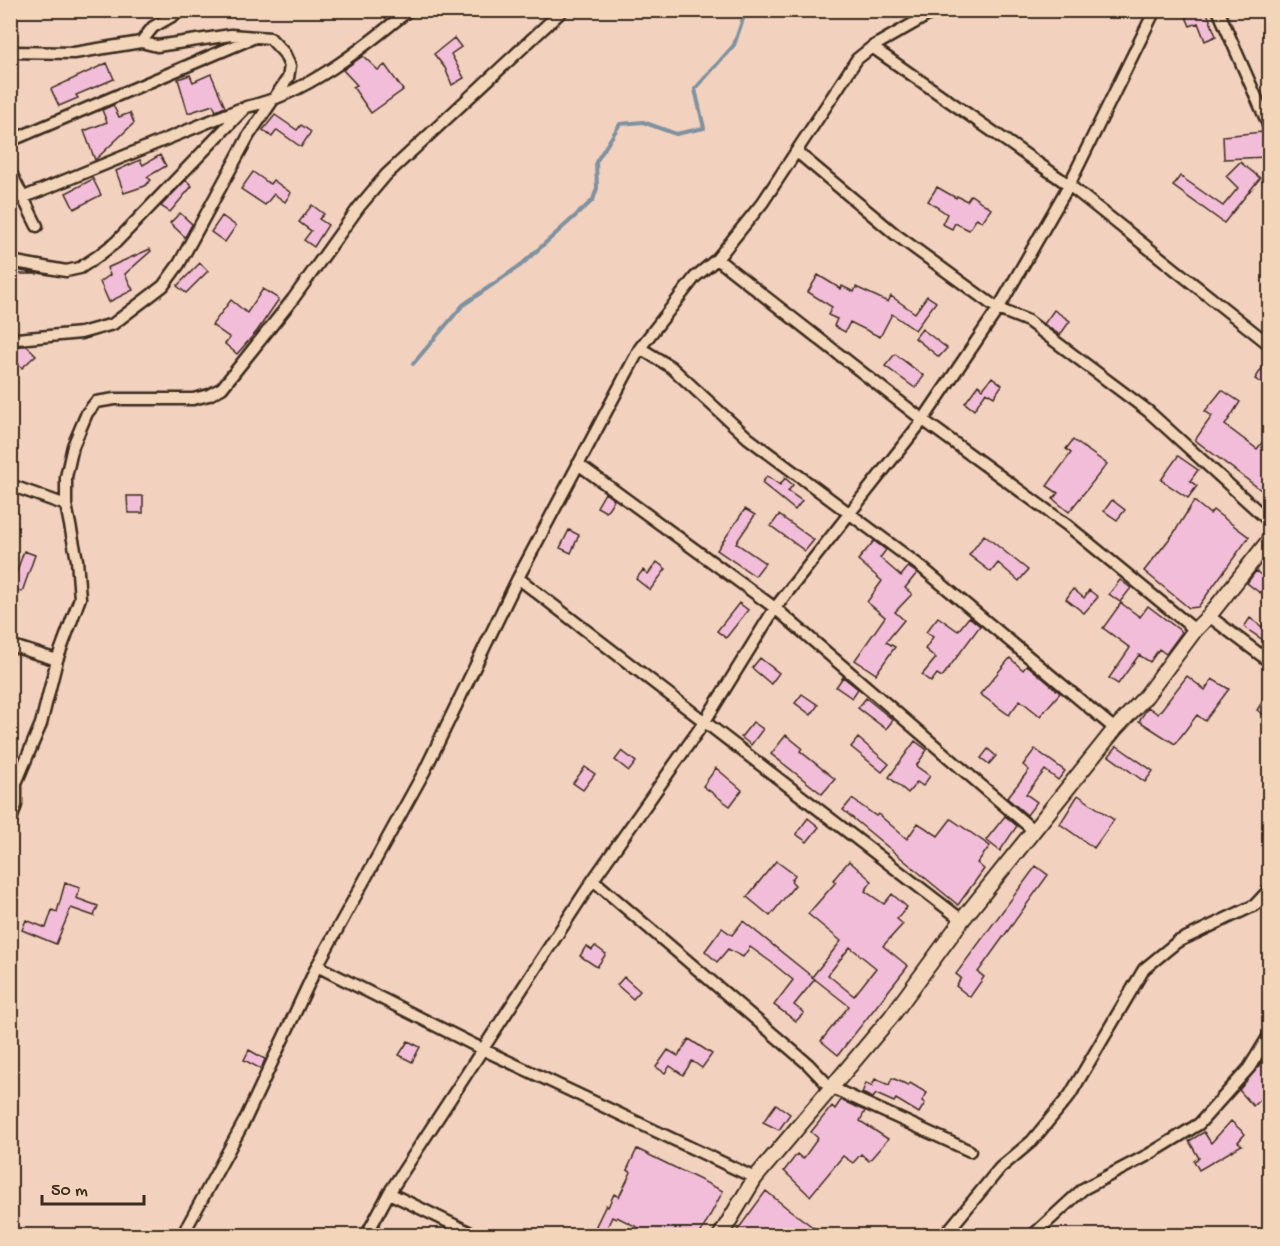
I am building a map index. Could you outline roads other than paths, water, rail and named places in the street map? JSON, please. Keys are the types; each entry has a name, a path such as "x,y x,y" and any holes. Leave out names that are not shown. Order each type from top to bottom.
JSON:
{"street":[{"path":"141,42 153,27 183,10"},
{"path":"22,198 246,107 271,102 348,58 409,10"},
{"path":"10,824 16,805 13,783 41,724 57,660 80,598 77,560 66,505 66,477 73,446 87,413 96,402 115,399 193,399 209,395 222,388 294,299 359,207 386,175 563,10"},
{"path":"182,1236 244,1120 317,966 424,772 518,578 640,348 695,277 717,259 763,202 857,59 872,47 937,10"},
{"path":"366,1236 389,1193 593,880 705,721 775,608 923,420 998,309 1069,184 1155,10"},
{"path":"1218,10 1269,124"},
{"path":"10,52 74,53 141,42 157,46 219,36 256,37 270,38 284,53 290,66 288,78 238,154 179,264 163,286 113,324 81,333 32,336 10,343"},
{"path":"10,141 256,37"},
{"path":"872,47 1069,184 1269,345"},
{"path":"10,261 66,271 80,268 116,242 246,107"},
{"path":"797,152 896,234 998,309 1028,321 1148,411 1269,522"},
{"path":"10,171 37,226"},
{"path":"717,259 923,420 1067,525 1195,630"},
{"path":"640,348 671,366 747,438 920,567 1115,729"},
{"path":"578,464 775,608 1033,830"},
{"path":"10,485 66,505"},
{"path":"720,1236 755,1178 891,1017 962,920 1033,830 1115,729 1146,696 1195,630 1209,616 1269,538"},
{"path":"518,578 933,900 962,920"},
{"path":"1209,616 1269,662"},
{"path":"10,645 57,660"},
{"path":"593,880 808,1064 830,1087 970,1151"},
{"path":"944,1236 1000,1168 1032,1141 1070,1095 1144,969 1177,942 1255,904 1269,889"},
{"path":"317,966 484,1050 755,1178"},
{"path":"1032,1236 1083,1189 1148,1155 1198,1124 1249,1068 1269,1034"},
{"path":"389,1193 477,1236"}],"waterway":[{"path":"413,364 463,305 521,265 593,200 597,188 596,162 620,124 643,122 676,134 704,128 695,89 734,45 746,10"}]}
